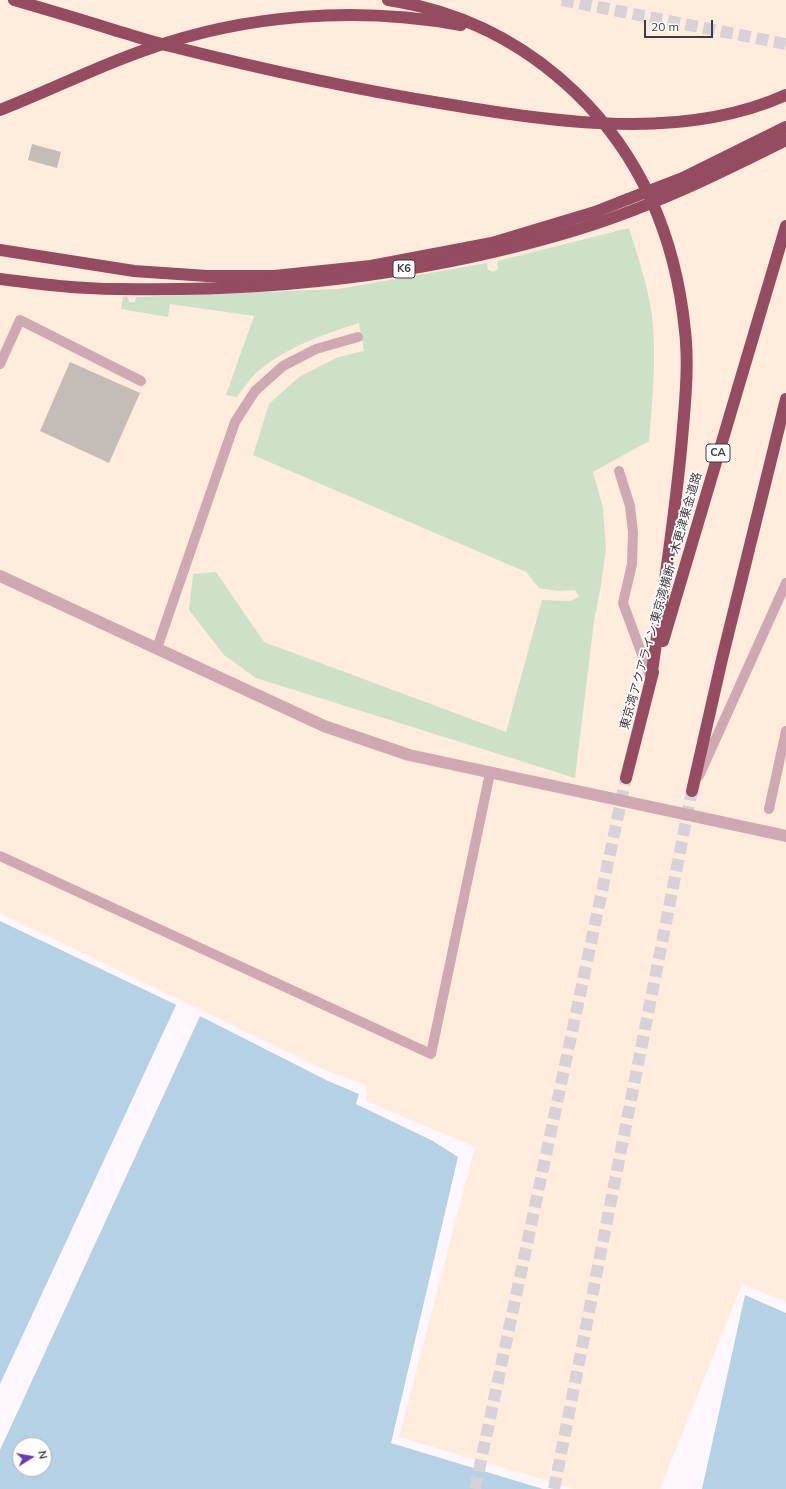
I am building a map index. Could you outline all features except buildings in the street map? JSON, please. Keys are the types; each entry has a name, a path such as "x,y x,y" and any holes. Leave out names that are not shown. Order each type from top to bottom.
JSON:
{"highway":[{"path":"14,0 169,46 379,93 513,115 597,123 664,123 718,117 763,105 786,95"},
{"path":"388,0 448,14 492,31 529,54 563,81 594,111 621,145 640,178 659,219 671,254 680,293 686,332 686,372 677,489 651,679"},
{"path":"0,110 145,50 240,24 298,17 370,16 432,20 492,31"},
{"path":"0,250 134,271 207,276 274,276 371,266 492,243 595,212 685,177 786,127"},
{"name":"K6","path":"0,279 116,290 229,288 394,271 463,258 571,232 689,188 786,140"},
{"name":"東京湾アクアライン;東京湾横断・木更津東金道路","path":"626,778 651,679 786,226"},
{"path":"692,791 722,659 786,399"},
{"path":"782,416 786,404"}],"street":[{"path":"0,576 324,726 409,755 786,836"}],"lane":[{"path":"0,364 20,320 141,381"},
{"path":"157,648 235,422 255,390 283,366 316,349 358,337"},
{"path":"619,471 630,506 633,532 632,564 623,603 651,679"},
{"path":"692,791 786,583"},
{"path":"769,809 786,731"},
{"path":"0,856 430,1054 490,773"}],"shaded area":[{"path":"0,0 786,0 786,1302 742,1284 660,1489 575,1489 399,1437 475,1147 366,1101 366,1085 331,1073 0,913"}],"green space":[{"path":"629,228 645,283 652,316 654,363 649,441 593,472 603,508 606,548 594,621 575,778 256,678 224,655 189,610 193,574 216,572 264,642 506,732 542,600 570,601 579,597 575,590 558,591 539,588 526,572 253,455 269,404 299,377 338,357 364,351 359,323 318,337 280,356 256,373 237,397 226,395 254,316 170,304 168,317 121,309 123,297 127,296 130,303 135,302 136,297 338,289 487,263 488,270 493,272 498,269 497,261"}],"water":[{"path":"0,921 204,1018 328,1081 359,1094 356,1104 433,1141 458,1157 391,1443 543,1489 0,1489"},
{"path":"745,1295 786,1313 786,1489 702,1489"}],"pier":[{"path":"177,1003 201,1014 0,1450 0,1384"}],"tunnel":[{"path":"562,0 786,44"},
{"path":"475,1489 626,778"},
{"path":"554,1489 692,791"}]}
